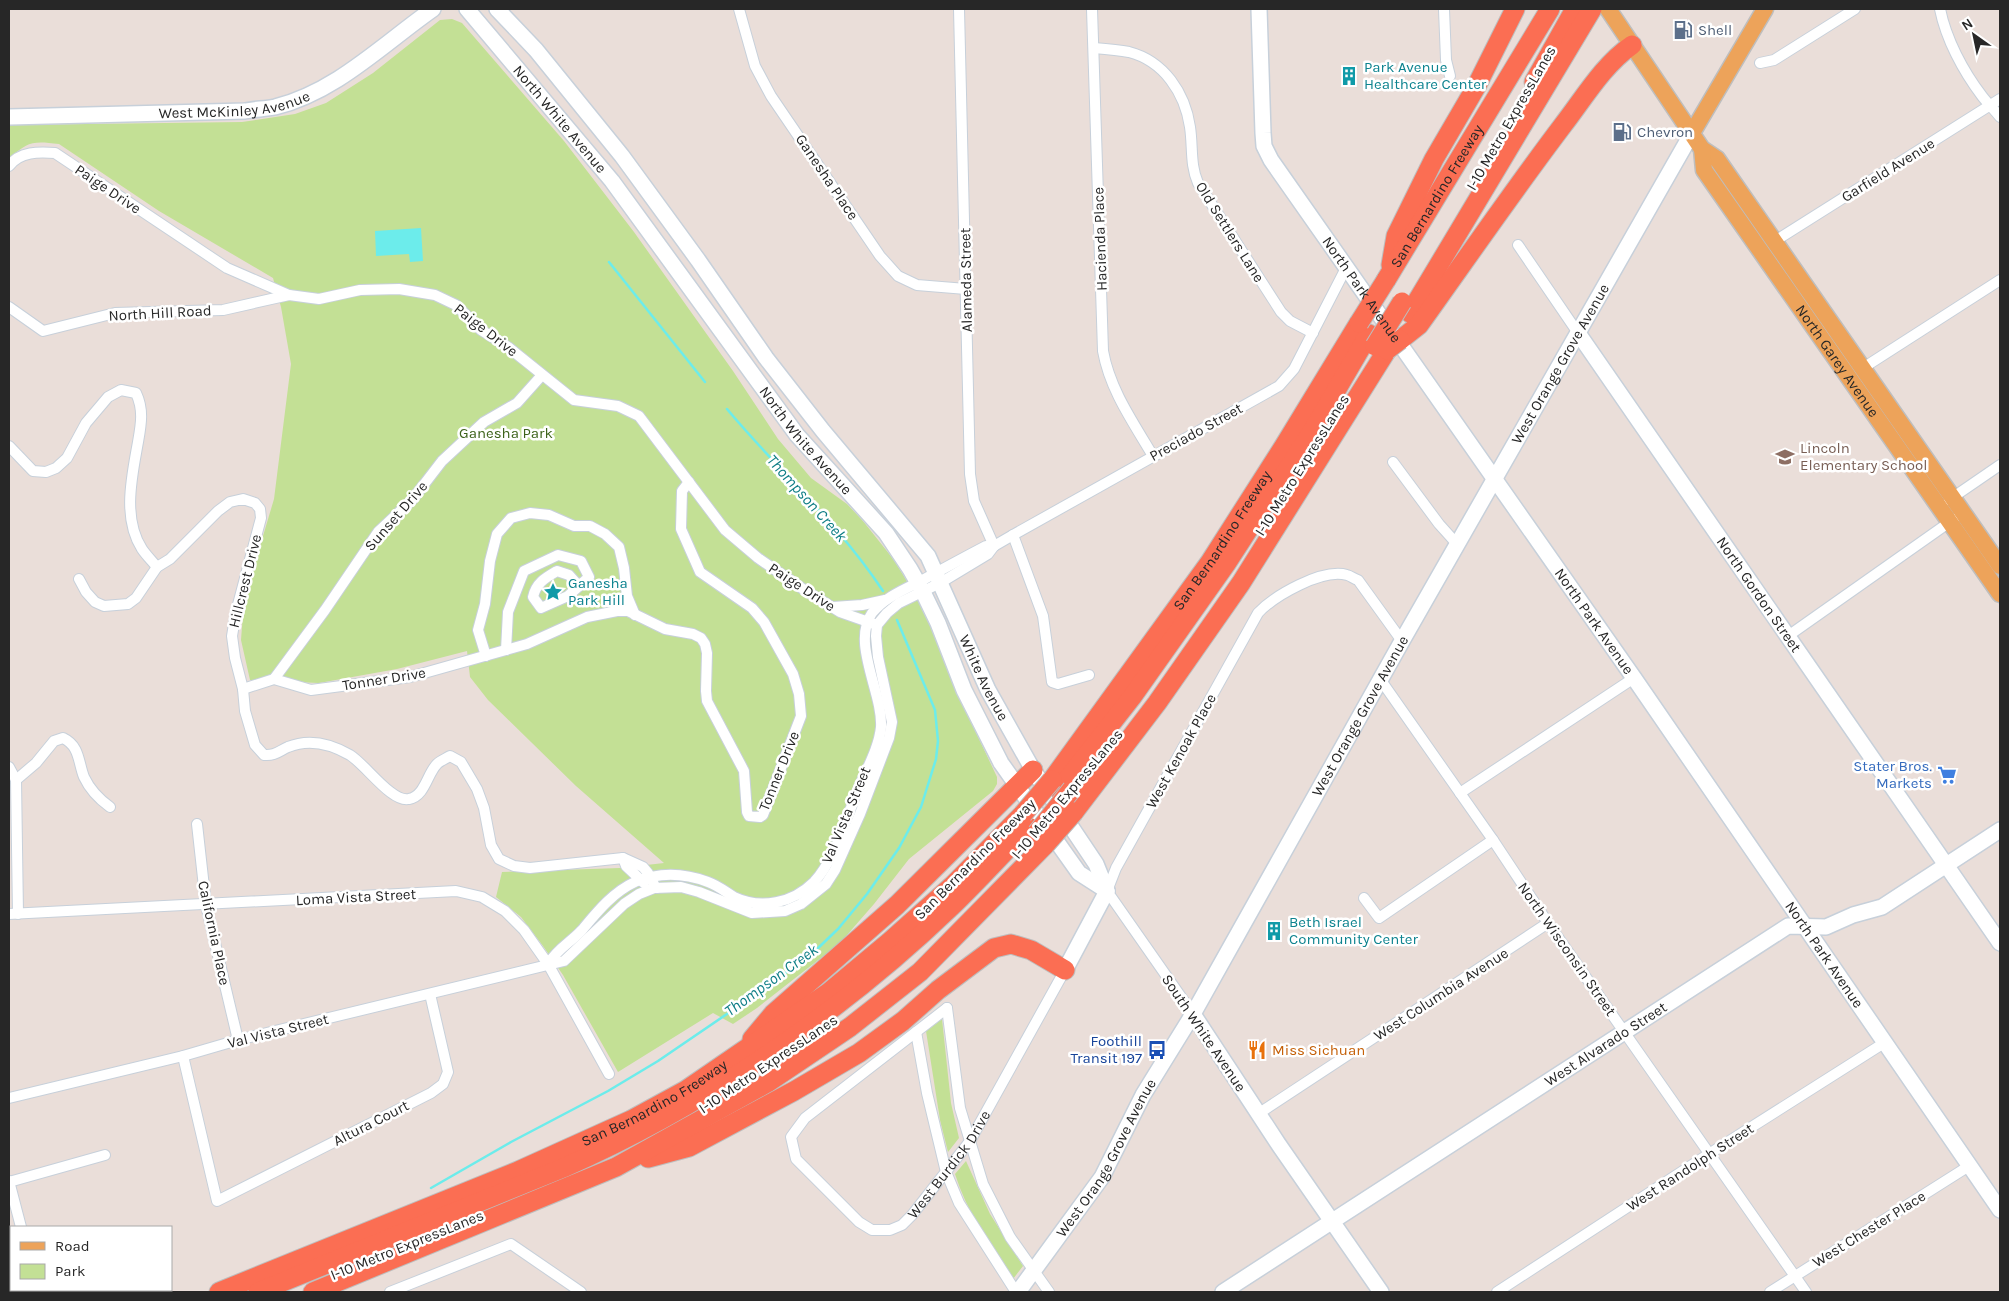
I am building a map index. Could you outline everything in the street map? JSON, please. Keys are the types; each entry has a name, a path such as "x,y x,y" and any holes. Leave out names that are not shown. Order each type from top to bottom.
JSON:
{"highway":[{"path":"1400,298 1396,236 1434,159 1476,87 1516,9"},
{"name":"I-10 Metro ExpressLanes","path":"1061,786 1100,757 1141,704 1286,493 1400,298 1523,75 1523,54 1550,9"},
{"name":"San Bernardino Freeway","path":"219,1292 518,1170 622,1124 686,1090 737,1057 829,992 954,884 1034,829 1074,812 1157,703 1241,583 1400,298 1585,12"},
{"path":"1375,342 1400,298 1542,154 1605,70 1620,53 1632,45"},
{"name":"San Bernardino Freeway","path":"313,1292 616,1167 767,1083 850,1027 920,972 1034,829 1284,446 1375,342"},
{"path":"737,1057 773,1014 897,905 1033,770"},
{"name":"I-10 Metro ExpressLanes","path":"258,1292 563,1168 668,1117 732,1078 826,1012 952,906 1034,829"},
{"name":"I-10 Metro ExpressLanes","path":"289,1292 575,1175 670,1127 753,1078 832,1023 928,945 966,908 1034,829"},
{"path":"616,1167 689,1146 794,1091 859,1053 903,1021 938,990 994,948 1011,944 1031,950 1065,970"}],"main road":[{"name":"North Garey Avenue","path":"1608,9 1702,149 1718,159 2000,566"},
{"path":"1692,133 1764,9"},
{"name":"North Garey Avenue","path":"1702,149 1704,170 2000,594"}],"street":[{"name":"West McKinley Avenue","path":"9,117 245,111 275,107 324,88 346,74 433,9"},
{"name":"North White Avenue","path":"467,9 612,181 797,435 886,533 920,587 938,623 964,690 1000,763 1079,873 1107,891"},
{"name":"North White Avenue","path":"497,9 536,50 622,156 698,260 766,358 823,431 928,556 937,578"},
{"name":"Ganesha Place","path":"739,9 754,66 771,96 880,256 898,276 917,285 966,289"},
{"name":"Alameda Street","path":"959,9 970,474 974,501 994,546"},
{"name":"Hacienda Place","path":"1092,9 1103,351 1107,371 1115,391 1154,456"},
{"name":"North Park Avenue","path":"1259,9 1264,146 1272,160 1634,678 2000,1210"},
{"path":"1444,9 1446,60 1450,76"},
{"path":"1760,63 1774,60 1855,9"},
{"path":"1940,9 1944,29 1953,47 1983,98 1996,102 2000,117"},
{"name":"Old Settlers Lane","path":"1094,48 1129,52 1139,56 1162,69 1172,81 1186,108 1190,128 1193,172 1198,183 1281,312 1290,322 1314,333"},
{"name":"Garfield Avenue","path":"1775,241 1996,102"},
{"name":"West Orange Grove Avenue","path":"1017,1292 1102,1178 1143,1095 1194,1014 1380,679 1692,133"},
{"name":"Paige Drive","path":"9,166 13,161 35,151 55,153 227,268 289,295 319,299 360,290 399,288 435,295 456,305 481,330 508,346 574,400 618,406 639,416 725,530 758,558 832,607 873,624"},
{"name":"North Gordon Street","path":"1518,245 2000,943"},
{"name":"Preciado Street","path":"920,587 988,554 994,546 1013,534 1279,386 1294,369 1346,268"},
{"path":"1863,368 2000,280"},
{"name":"North Hill Road","path":"9,307 43,331 116,313 223,310 289,295"},
{"name":"Sunset Drive","path":"274,679 325,610 378,532 412,500 442,461 484,422 517,402 542,375"},
{"path":"9,446 33,471 46,472 56,468 67,458 86,423 108,397 121,390 136,393 141,403 142,417 130,502 132,525 141,548 157,566 136,598 128,604 104,606 95,602 86,592 79,579"},
{"path":"1393,462 1439,524 1457,544"},
{"path":"1939,507 2000,465"},
{"name":"Tonner Drive","path":"274,679 311,690 410,677 527,644 587,617 617,611 628,612 665,629 693,634 701,638 705,644 708,654 706,691 708,701 744,770 747,812 749,816 760,817 763,815 801,716 799,694 793,674 764,622 752,608 700,572 681,529 682,491 689,482"},
{"name":"Hillcrest Drive","path":"157,566 170,559 218,511 230,502 242,500 255,503 260,509 261,518 236,612 232,636 235,658 243,689 245,711 255,745 264,756 274,756 300,743 316,743 335,747 363,765 393,795 403,800 412,799 420,793 438,763 450,756 461,762 477,789 484,808 487,832 491,845 499,859 514,866 530,868 623,858 626,866 646,879 652,889"},
{"path":"486,656 478,630 485,604 490,561 497,534 511,518 530,513 550,515 574,526 590,526 605,534 619,547 624,568 627,596 635,614"},
{"path":"1788,636 1963,513"},
{"path":"1013,534 1043,616 1052,682 1058,684 1089,675"},
{"path":"506,650 508,612 524,571 558,555 581,561 589,576 578,585"},
{"name":"West Kenoak Place","path":"1107,891 1116,868 1258,613 1268,602 1303,583 1337,574 1347,575 1358,580 1402,641"},
{"name":"White Avenue","path":"937,578 988,690 1033,770"},
{"path":"832,607 862,605 886,600 920,587"},
{"path":"873,624 920,587"},
{"path":"873,624 872,613 886,600"},
{"name":"Val Vista Street","path":"548,964 556,952 578,933 613,896 621,890 646,879 670,874 683,876 710,883 736,898 750,902 770,904 787,899 806,888 822,872 831,856 879,736 881,714 866,656 873,624"},
{"name":"Val Vista Street","path":"9,1098 564,961 624,904 639,894 652,889 681,887 700,892 752,913 786,911 801,904 826,884 834,870 860,814 884,755 892,728 873,624"},
{"path":"1460,793 1634,678"},
{"path":"243,689 274,679"},
{"name":"North Wisconsin Street","path":"1380,679 1493,840 1548,924 1806,1292"},
{"path":"16,780 36,763 54,741 63,738 72,742 77,751 84,777 90,789 110,807"},
{"path":"9,767 16,780 13,914"},
{"name":"South White Avenue","path":"1033,770 1096,864 1107,891 1194,1014 1258,1114 1381,1292"},
{"name":"California Place","path":"197,824 206,904 238,1040"},
{"name":"West Alvarado Street","path":"1223,1292 1788,926 1826,927 1853,915 1882,907 2000,830"},
{"path":"1364,898 1379,918 1493,840"},
{"path":"681,887 683,876"},
{"name":"Loma Vista Street","path":"13,914 456,891 482,897 505,911 524,930 548,964 609,1074"},
{"name":"West Burdick Drive","path":"970,1141 960,1108 947,1008 805,1118 791,1137 796,1159 859,1222 872,1230 890,1230 902,1225 970,1141 1107,891"},
{"name":"West Columbia Avenue","path":"1258,1114 1548,924"},
{"name":"Altura Court","path":"183,1056 216,1201 431,1093 443,1084 448,1072 430,994"},
{"path":"916,1032 927,1093 946,1172 959,1203 1017,1292"},
{"name":"West Randolph Street","path":"1497,1292 1884,1043"},
{"path":"970,1141 983,1184 1010,1237 1049,1292"},
{"path":"21,1226 9,1182 105,1155"},
{"name":"West Chester Place","path":"1770,1292 1969,1166"},
{"path":"390,1292 511,1244 581,1292"}],"green space":[{"name":"Ganesha Park","path":"452,19 462,23 564,141 634,232 733,371 778,439 811,478 847,504 894,560 923,607 965,709 997,777 997,784 993,791 909,859 874,904 840,943 757,1008 733,1024 713,1013 618,1072 563,975 543,946 521,917 496,897 502,872 620,868 664,863 576,786 488,700 470,677 467,651 397,669 319,683 250,680 241,640 244,600 274,499 291,364 281,307 273,278 159,211 59,144 31,144 21,149 9,159 9,125 242,122 295,114 326,103 373,73 440,20"},
{"path":"942,1019 951,1103 959,1138 948,1152 940,1120 926,1031"},
{"path":"966,1161 990,1214 1023,1266 1013,1279 980,1229 960,1188 955,1174"}],"water":[{"path":"421,228 423,261 410,262 409,254 376,256 375,231"}],"waterway":[{"name":"Thompson Creek","path":"609,262 705,382"},
{"name":"Thompson Creek","path":"727,409 828,520 866,566 883,591"},
{"name":"Thompson Creek","path":"431,1188 511,1142 608,1091 658,1061 768,986 816,950 838,929 867,894 899,848 921,807 936,759 938,741 935,710 897,620"}],"place":[{"name":"Shell","path":"1683,30"},
{"name":"Park Avenue Healthcare Center","path":"1349,76"},
{"name":"Chevron","path":"1622,132"},
{"name":"Lincoln Elementary School","path":"1785,457"},
{"name":"Ganesha Park Hill","path":"553,592"},
{"name":"Stater Bros. Markets","path":"1947,775"},
{"name":"Beth Israel Community Center","path":"1274,931"},
{"name":"Foothill Transit 197","path":"1157,1050"},
{"name":"Miss Sichuan","path":"1257,1050"}]}
